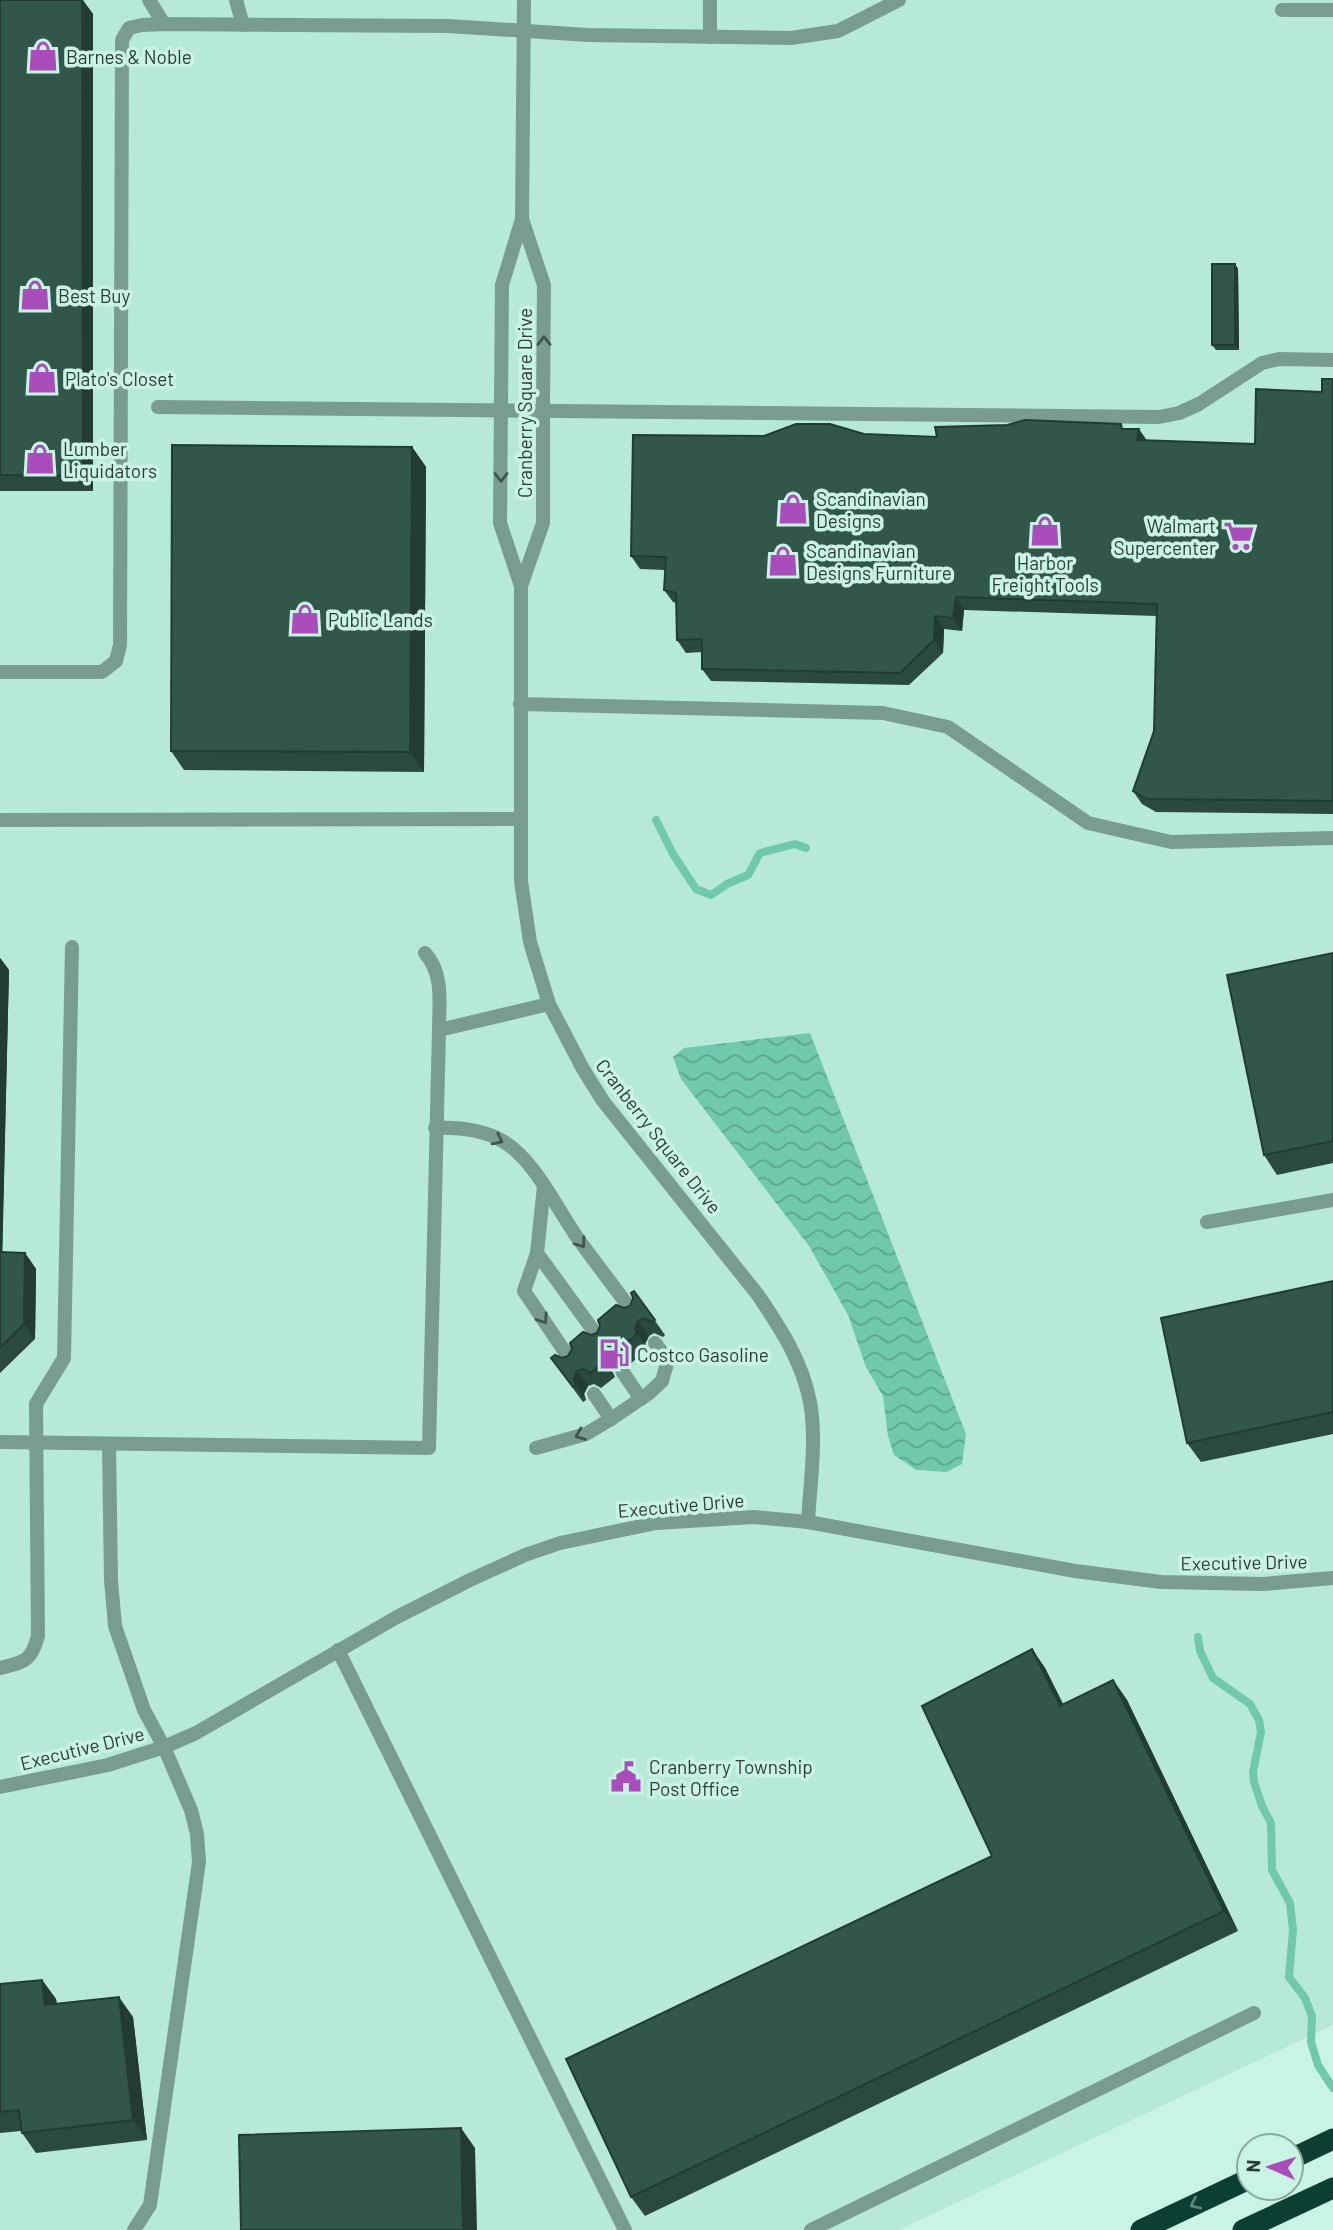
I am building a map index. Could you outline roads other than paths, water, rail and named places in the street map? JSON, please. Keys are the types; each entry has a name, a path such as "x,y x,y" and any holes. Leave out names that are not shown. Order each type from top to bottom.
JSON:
{"highway":[{"path":"1305,2152 1333,2139"},
{"path":"1141,2230 1235,2186"},
{"path":"1243,2230 1333,2188"}],"street":[{"path":"149,0 163,24"},
{"path":"236,0 243,25"},
{"name":"Cranberry Square Drive","path":"521,586 500,523 502,285 523,219 524,0"},
{"path":"710,0 710,37"},
{"path":"0,672 102,672 116,661 120,645 122,40 129,28 163,24 448,26 588,35 791,38 838,31 899,0"},
{"path":"1282,10 1333,10"},
{"name":"Cranberry Square Drive","path":"523,219 544,285 543,523 521,586 519,850 524,911 535,963 548,1004 583,1069 604,1101 746,1278 789,1343 799,1364 811,1405 808,1522"},
{"path":"158,407 1159,417 1179,413 1199,404 1262,363 1279,359 1333,360"},
{"path":"520,704 883,713 948,727 1088,823 1171,842 1333,838"},
{"path":"0,820 520,819"},
{"path":"0,1668 28,1658 34,1650 38,1636 36,1404 64,1359 72,947"},
{"path":"0,1442 429,1448 439,979 435,964 425,953"},
{"path":"439,1030 548,1004"},
{"path":"435,1128 456,1127 498,1139 517,1153 544,1186 634,1314"},
{"path":"544,1186 537,1253 524,1291 573,1364"},
{"path":"1207,1222 1333,1200"},
{"path":"537,1253 601,1341"},
{"path":"536,1448 586,1434 641,1399 662,1381 668,1360 655,1343"},
{"path":"622,1371 641,1399"},
{"path":"594,1394 611,1419"},
{"path":"109,1444 111,1580 115,1626 144,1710 164,1747 191,1810 197,1834 199,1862 150,2205 134,2230"},
{"name":"Executive Drive","path":"0,1787 108,1766 164,1747 196,1733 338,1650 470,1580 559,1543 656,1523 754,1517 808,1522 1075,1571 1161,1582 1263,1584 1333,1578"},
{"path":"338,1650 625,2230"},
{"path":"811,2230 1254,2013"}],"water":[{"path":"810,1033 966,1434 962,1464 947,1472 916,1470 894,1455 888,1436 883,1396 866,1367 848,1315 809,1246 681,1079 673,1057 684,1048"}],"waterway":[{"path":"656,820 673,854 696,889 711,895 748,875 760,853 795,844 806,848"},
{"path":"1198,1637 1200,1651 1213,1678 1250,1704 1259,1720 1261,1732 1253,1772 1254,1782 1271,1823 1272,1870 1290,1903 1293,1930 1289,1977 1305,1998 1312,2016 1311,2042 1318,2065 1333,2088"}],"place":[{"name":"Barnes & Noble","path":"43,56"},
{"name":"Best Buy","path":"35,295"},
{"name":"Plato's Closet","path":"42,378"},
{"name":"Lumber Liquidators","path":"40,459"},
{"name":"Scandinavian Designs","path":"793,509"},
{"name":"Harbor Freight Tools","path":"1045,531"},
{"name":"Walmart Supercenter","path":"1239,536"},
{"name":"Scandinavian Designs Furniture","path":"783,561"},
{"name":"Public Lands","path":"305,619"},
{"name":"Costco Gasoline","path":"614,1354"},
{"name":"Cranberry Township Post Office","path":"626,1777"}]}
